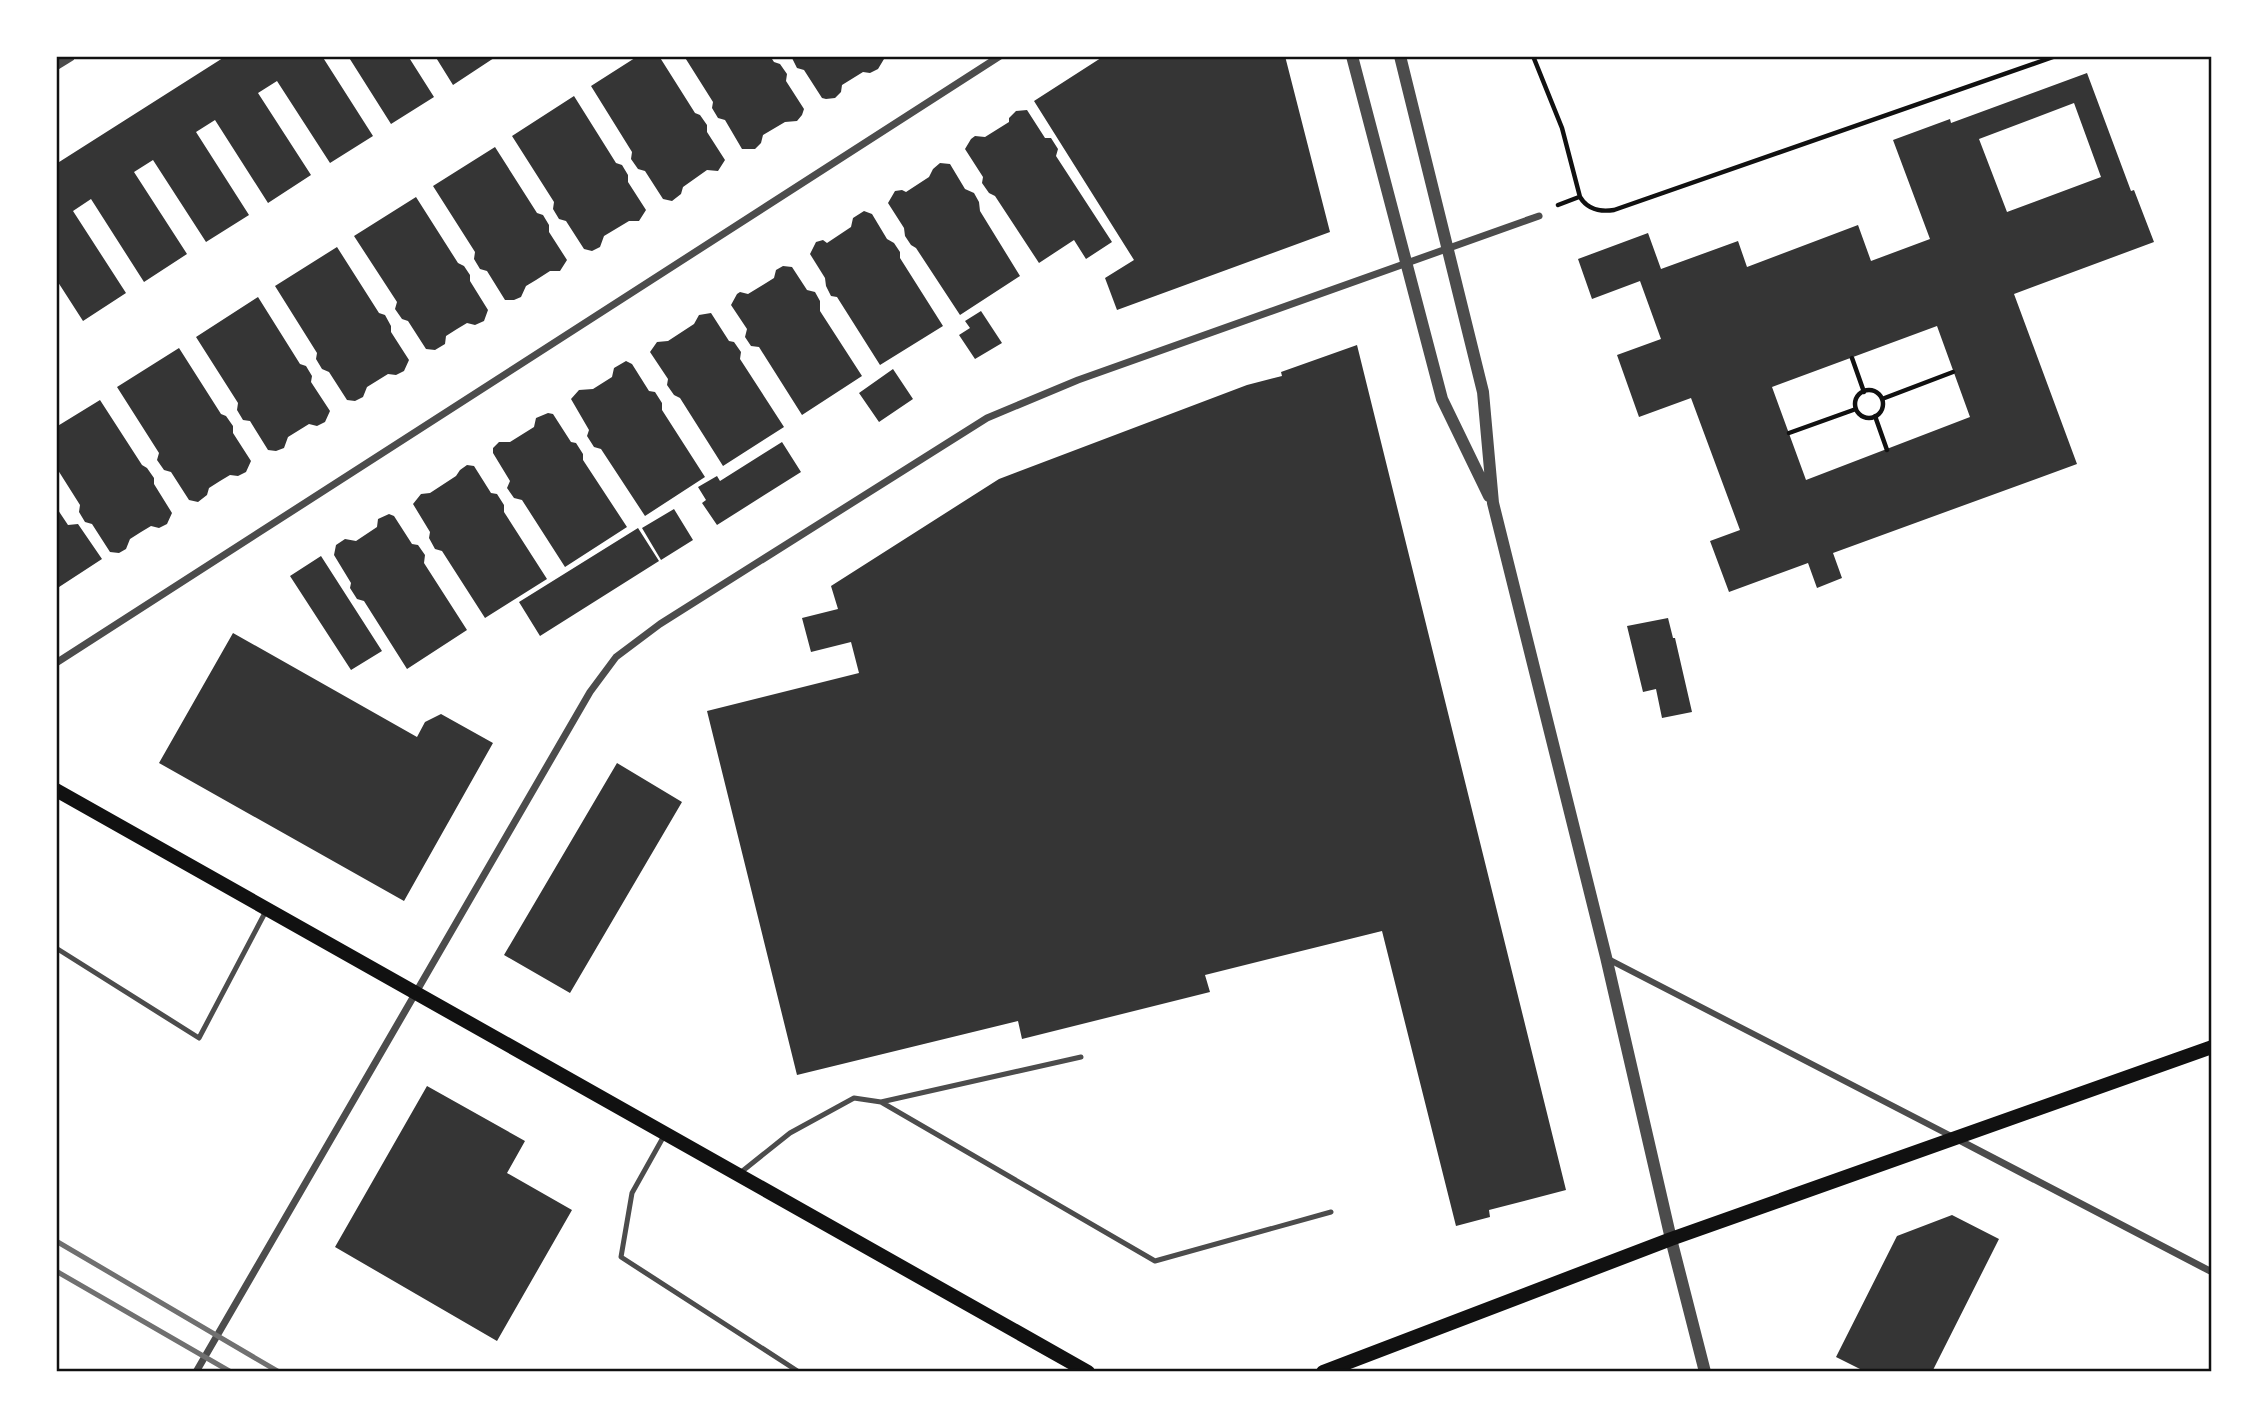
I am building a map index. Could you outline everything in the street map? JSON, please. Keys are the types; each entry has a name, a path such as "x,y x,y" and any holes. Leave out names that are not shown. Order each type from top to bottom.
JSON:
{"main road":[{"path":"56,790 1088,1372"},
{"path":"1323,1372 1671,1239 2212,1047"}],"street":[{"path":"56,64 69,56"},
{"path":"56,663 1000,56"},
{"path":"1352,56 1442,399 1493,503"},
{"path":"1400,56 1483,392 1493,503 1606,957 1671,1239 1705,1372"},
{"path":"196,1372 590,692 616,657 660,624 987,418 1078,380 1539,216"},
{"path":"1606,957 2212,1272"}],"lane":[{"path":"56,948 199,1038 267,909"},
{"path":"880,1102 1081,1057"},
{"path":"737,1175 790,1133 855,1098 880,1102 1155,1261 1331,1212"},
{"path":"666,1134 632,1193 621,1257 799,1372"}],"path":[{"path":"1532,56 1562,128 1580,197 1584,204 1606,212 2056,56"},
{"path":"1852,358 1864,392"},
{"path":"1882,399 1953,372"},
{"path":"1864,392 1875,392 1882,399 1881,412 1875,416 1864,417 1856,409 1856,399 1864,392"},
{"path":"1789,433 1856,409"},
{"path":"1875,416 1887,450"}],"building":[{"path":"226,56 322,56 373,136 330,163 277,81 258,93 311,175 268,203 215,120 196,132 249,215 206,242 153,160 134,172 187,254 144,282 91,199 73,211 126,293 83,321 56,279 56,164"},
{"path":"348,56 408,56 434,97 391,124"},
{"path":"435,56 497,56 453,85"},
{"path":"638,56 659,56 695,113 700,115 707,125 707,132 725,160 718,171 707,170 683,187 681,194 672,201 663,199 645,171 638,169 631,159 632,152 591,86"},
{"path":"684,56 770,56 787,74 786,81 804,109 802,115 797,121 785,122 763,135 761,143 755,149 742,149 725,120 718,118 712,108 713,102"},
{"path":"791,56 883,56 884,59 878,69 870,73 863,72 842,85 841,92 835,98 826,99 822,98 804,70 797,68"},
{"path":"1104,56 1285,56 1330,232 1117,310 1105,278 1134,260 1034,101"},
{"path":"2087,73 2131,191 2134,190 2154,242 2014,294 2077,464 1833,553 1842,578 1817,588 1808,563 1729,592 1710,541 1740,530 1691,398 1639,417 1617,355 1661,339 1640,281 1592,299 1578,259 1648,233 1661,269 1738,241 1747,267 1858,225 1871,261 1930,239 1893,140 1950,119 1951,123","holes":["2074,103 2101,177 2007,212 1979,139","1937,326 1970,417 1806,480 1772,387"]},
{"path":"574,96 616,163 622,165 628,175 628,182 646,210 639,221 629,221 604,236 600,247 592,251 584,249 566,221 559,219 553,209 554,202 512,136"},
{"path":"1027,110 1045,138 1051,138 1058,149 1056,156 1112,242 1086,259 1074,240 1039,263 995,196 989,193 982,183 983,177 965,149 975,136 985,137 1009,122 1009,118 1016,111"},
{"path":"495,147 537,213 543,215 549,225 549,232 567,260 560,271 550,271 526,286 521,297 514,300 505,300 487,271 480,269 474,259 475,252 433,186"},
{"path":"940,163 950,164 965,189 974,193 980,211 1020,276 960,315 916,248 905,236 904,228 888,203 895,191 906,192 929,177"},
{"path":"416,197 458,263 464,266 470,275 470,281 488,310 484,321 475,325 467,323 446,336 445,344 435,350 426,349 408,321 402,319 395,309 397,302 354,236"},
{"path":"864,211 872,214 887,239 894,243 900,252 900,258 943,326 880,365 837,297 831,296 825,278 810,254 816,242 823,240 827,243 851,227 853,218"},
{"path":"337,247 379,313 385,315 391,332 409,360 404,371 396,375 388,374 367,387 363,397 355,401 347,400 329,372 322,369 316,359 317,353 275,286"},
{"path":"783,266 792,267 807,290 815,292 820,301 820,311 862,376 802,415 759,347 751,346 745,337 747,329 731,305 737,294 748,294 774,278 776,270"},
{"path":"258,297 300,364 306,366 312,376 311,382 330,411 325,422 317,426 309,424 288,437 284,448 276,451 268,450 250,421 243,420 237,410 238,403 196,337"},
{"path":"981,311 1002,343 975,359 959,335 970,328 965,321"},
{"path":"711,313 729,341 734,342 741,352 740,359 784,427 723,466 680,398 674,395 667,385 668,379 650,352 657,342 668,341 694,324 699,315"},
{"path":"1357,345 1566,1190 1489,1210 1490,1217 1456,1226 1382,931 1205,975 1210,992 1022,1039 1018,1021 797,1075 707,711 859,673 851,642 811,652 802,618 838,609 831,586 999,479 1247,385 1282,376 1281,372"},
{"path":"179,348 221,414 226,416 233,426 233,433 251,461 246,472 238,476 230,475 220,481 209,488 207,495 198,502 189,500 171,472 164,470 157,460 159,453 117,387"},
{"path":"626,361 632,364 649,391 655,392 662,403 662,410 705,477 645,516 601,449 594,447 587,436 589,430 571,399 579,390 593,389 612,377 614,368"},
{"path":"893,369 913,399 879,422 859,393"},
{"path":"100,400 142,465 154,478 154,484 172,513 167,524 159,528 151,526 141,532 130,539 126,549 119,553 110,552 92,524 85,522 79,512 80,505 56,467 56,427"},
{"path":"548,413 553,414 571,442 576,443 583,454 583,460 627,527 565,567 522,500 514,498 507,488 510,481 493,453 493,448 499,442 510,442 534,427 536,418"},
{"path":"782,442 801,472 717,525 702,503 706,500 698,487 717,476 720,481"},
{"path":"467,465 474,466 491,493 497,494 504,505 504,512 547,579 485,618 442,551 435,549 429,538 430,532 413,504 421,494 430,493 456,476"},
{"path":"56,507 68,525 78,524 102,559 56,589"},
{"path":"674,509 693,540 661,560 642,528"},
{"path":"389,514 394,516 412,544 418,545 425,555 424,563 467,630 407,669 364,601 357,599 334,555 336,545 345,539 356,541 377,527 378,519"},
{"path":"638,528 659,561 540,636 519,602"},
{"path":"321,556 382,651 351,670 290,576"},
{"path":"1668,618 1692,712 1662,718 1656,689 1643,692 1627,626"},
{"path":"233,633 417,737 425,722 441,714 493,743 404,901 159,763"},
{"path":"617,763 682,802 570,993 504,955"},
{"path":"427,1086 525,1141 507,1173 572,1210 497,1341 335,1247"},
{"path":"1952,1215 1999,1239 1932,1372 1866,1372 1836,1357 1897,1236"}],"railway":[{"path":"56,1241 279,1372"},
{"path":"56,1271 231,1372"}]}
